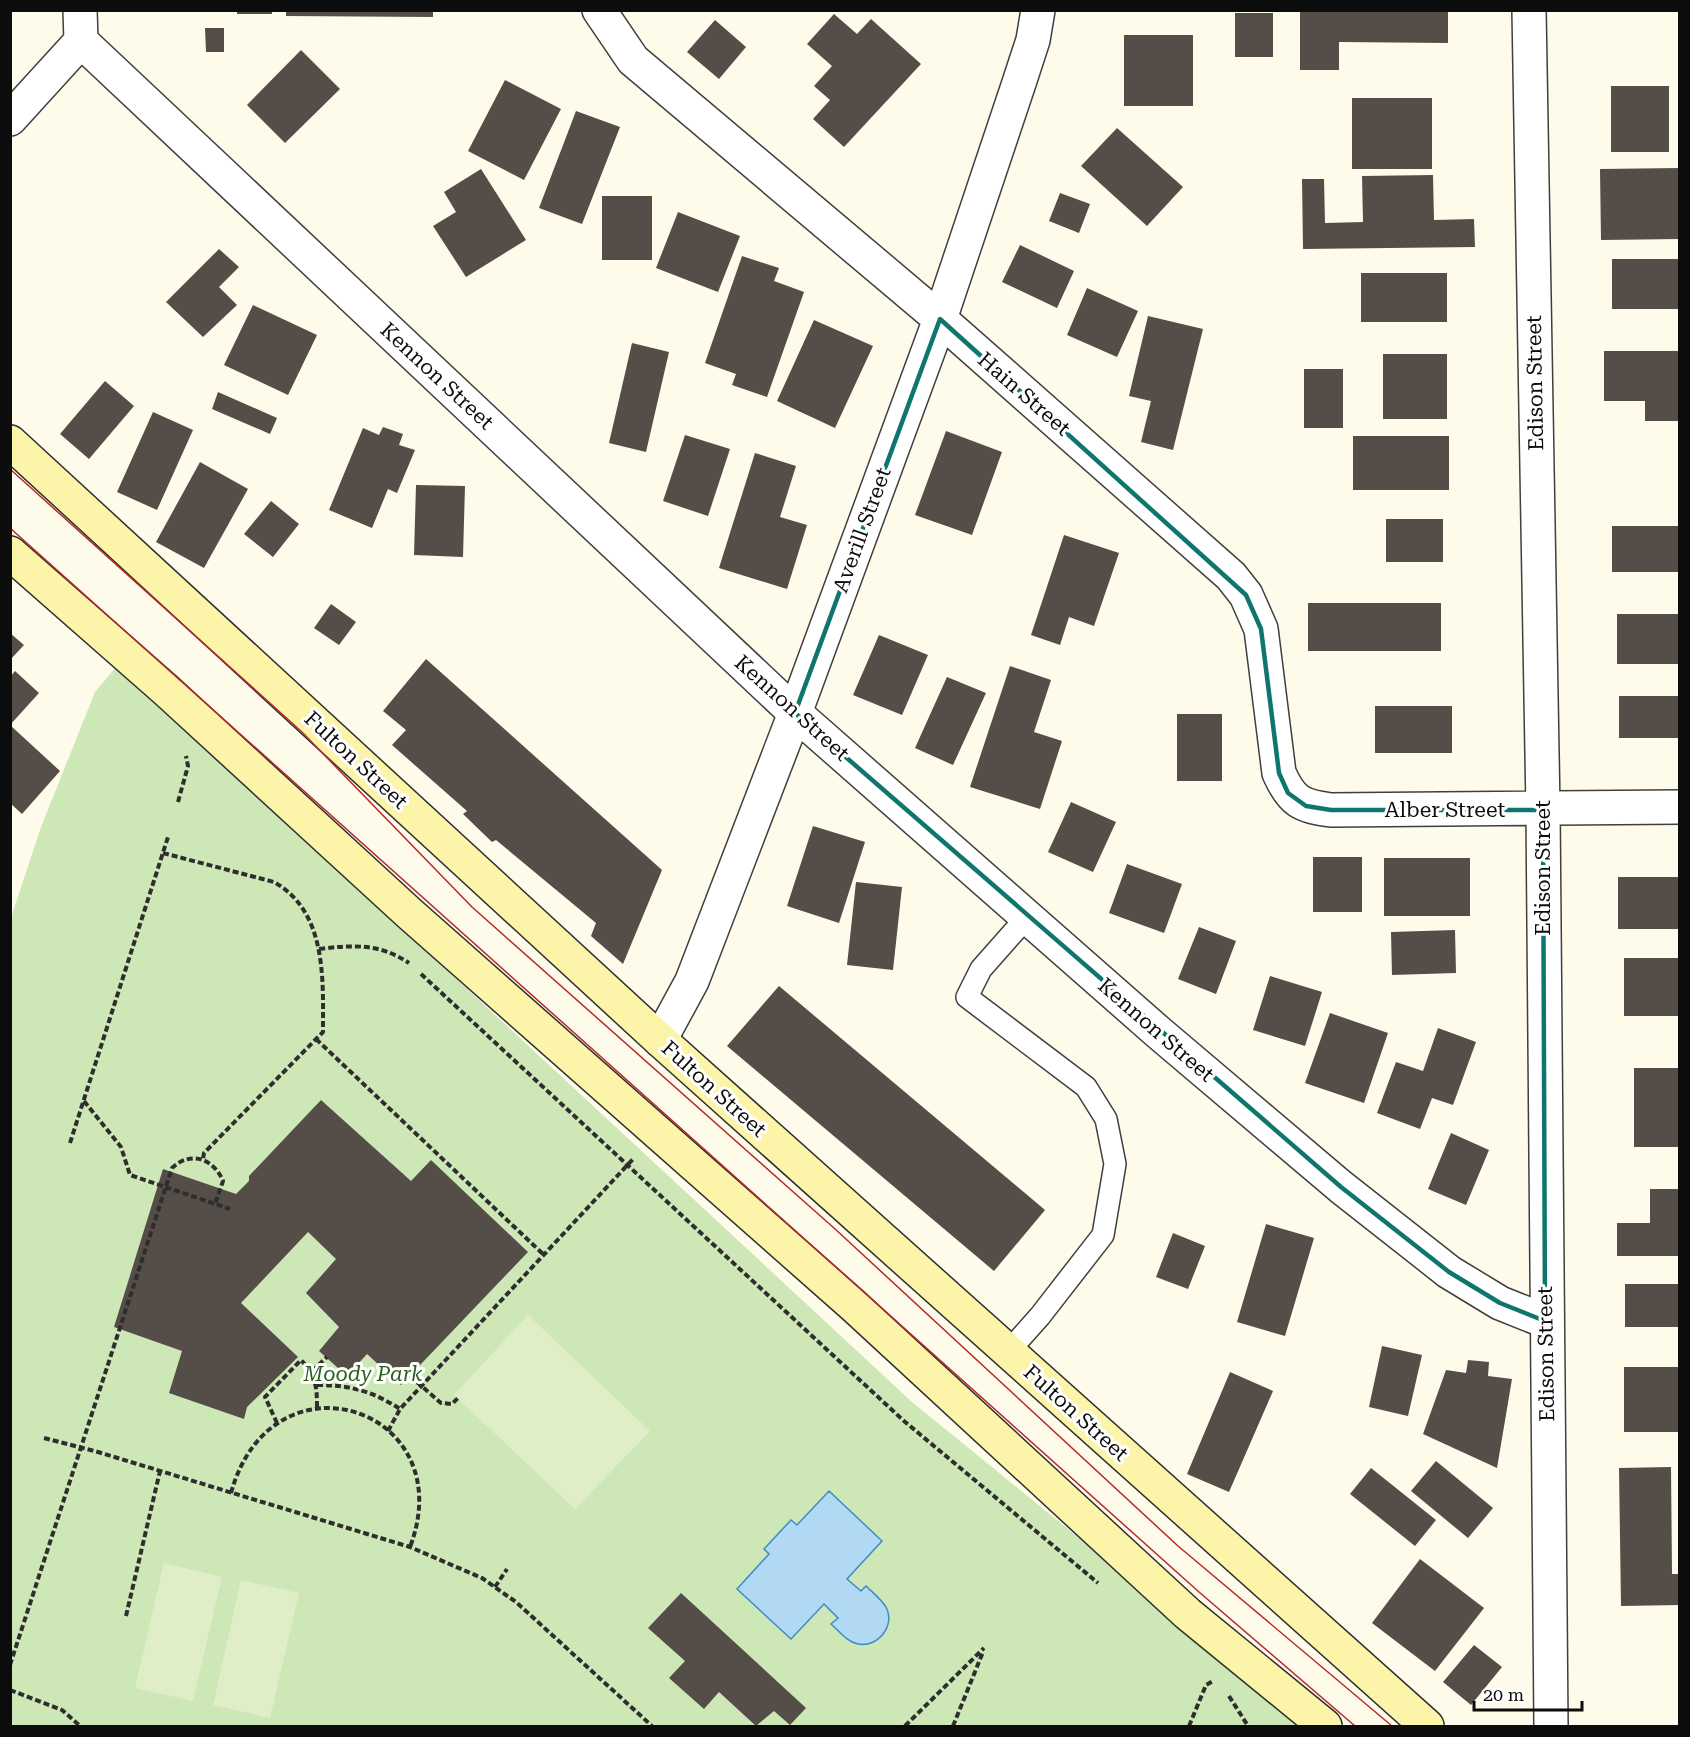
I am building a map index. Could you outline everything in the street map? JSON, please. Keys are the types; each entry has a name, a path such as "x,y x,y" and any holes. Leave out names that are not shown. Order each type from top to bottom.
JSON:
{"main road":[{"name":"Fulton Street","path":"10,442 660,1040 1427,1726"},
{"path":"10,553 166,690 418,921 854,1306 1188,1614 1325,1726"}],"street":[{"name":"Hain Street","path":"599,10 633,60 940,319 1231,576 1246,595 1261,629 1279,773 1288,793 1306,806 1354,810"},
{"name":"Averill Street","path":"660,1040 692,981 795,713 940,319 1023,70 1038,10"},
{"name":"Edison Street","path":"1529,10 1543,810 1545,1321 1551,1726"},
{"path":"10,119 81,26"},
{"name":"Kennon Street","path":"81,26 795,713 1158,1032 1368,1208 1449,1272 1500,1303 1545,1321"},
{"name":"Alber Street","path":"1354,810 1680,807"}],"lane":[{"path":"1008,1352 1040,1316 1103,1235 1114,1164 1106,1119 1086,1087 968,996 981,969 1027,917"}],"path":[{"path":"178,802 188,766 185,753"},
{"path":"70,1143 168,837"},
{"path":"163,853 274,882 286,889 306,912 319,949 323,1032 204,1153 203,1159"},
{"path":"319,949 362,945 385,949 408,962 904,1421 1102,1586"},
{"path":"316,1039 544,1256"},
{"path":"83,1101 121,1147 130,1175 230,1209"},
{"path":"388,1431 400,1408 640,1151"},
{"path":"10,1665 172,1168 184,1159 203,1159 216,1168 223,1181 215,1204"},
{"path":"312,1371 327,1357"},
{"path":"277,1423 265,1397 301,1360 312,1371 317,1385 318,1408"},
{"path":"410,1376 447,1406 458,1398"},
{"path":"317,1385 342,1385 361,1389 400,1408"},
{"path":"231,1493 254,1443 277,1423 318,1408 359,1413 388,1431 408,1455 418,1476 421,1513 410,1547"},
{"path":"44,1438 410,1547 482,1578 516,1602 652,1726"},
{"path":"126,1616 160,1471"},
{"path":"495,1587 507,1569"},
{"path":"905,1726 984,1648 953,1726"},
{"path":"1189,1726 1206,1685 1217,1678"},
{"path":"10,1690 62,1710 80,1726"}],"highlighted area":[{"path":"940,319 1246,595 1261,629 1279,773 1288,793 1306,806 1331,810 1543,810 1545,1321 1500,1303 1449,1272 1341,1187 795,713"}],"green space":[{"name":"Moody Park","path":"118,665 912,1402 1310,1726 11,1726 11,918 41,827 95,692"},
{"path":"528,1315 650,1431 575,1509 454,1395"},
{"path":"164,1563 222,1577 193,1701 135,1688"},
{"path":"241,1580 299,1593 270,1718 213,1705"}],"water":[{"path":"829,1491 882,1541 847,1579 861,1591 866,1586 884,1604 888,1614 889,1621 883,1634 878,1639 865,1644 858,1644 843,1636 831,1624 838,1618 824,1604 791,1639 737,1589 769,1554 764,1549 791,1520 797,1525"}],"building":[{"path":"237,10 272,10 272,14 237,14"},
{"path":"286,10 433,10 433,17 286,16"},
{"path":"1300,10 1448,10 1448,43 1339,42 1339,70 1300,70"},
{"path":"1235,13 1273,13 1273,57 1235,57"},
{"path":"834,14 857,34 871,19 921,64 844,147 813,119 830,100 814,86 832,66 807,44"},
{"path":"715,20 746,47 719,79 687,52"},
{"path":"205,28 224,28 224,52 206,52"},
{"path":"1124,35 1193,35 1193,106 1124,106"},
{"path":"301,50 340,89 285,143 247,105"},
{"path":"505,80 561,109 524,180 468,151"},
{"path":"1611,86 1669,86 1669,152 1611,152"},
{"path":"1352,98 1432,98 1432,169 1352,169"},
{"path":"576,111 620,127 582,224 539,208"},
{"path":"1117,128 1183,187 1147,226 1081,166"},
{"path":"1680,168 1680,239 1601,240 1600,169"},
{"path":"481,169 526,240 466,277 433,226 456,212 444,192"},
{"path":"1433,175 1434,220 1474,219 1475,247 1303,249 1302,179 1324,179 1325,223 1363,222 1362,176"},
{"path":"1060,193 1090,204 1079,233 1049,221"},
{"path":"602,196 652,196 652,260 602,260"},
{"path":"678,212 740,236 718,292 656,268"},
{"path":"1020,245 1074,271 1057,308 1002,282"},
{"path":"219,249 239,267 219,287 237,305 203,337 166,302"},
{"path":"742,256 779,268 774,281 804,292 767,397 732,385 736,374 705,363"},
{"path":"1612,259 1680,259 1680,309 1612,309"},
{"path":"1361,273 1447,273 1447,322 1361,322"},
{"path":"1087,288 1138,311 1117,357 1067,335"},
{"path":"253,305 317,335 288,395 224,365"},
{"path":"1148,316 1203,329 1173,450 1141,442 1151,401 1129,396"},
{"path":"814,320 873,346 835,428 777,401"},
{"path":"632,343 669,352 646,452 609,443"},
{"path":"1604,351 1680,351 1680,421 1645,421 1645,401 1604,401"},
{"path":"1383,354 1447,354 1447,419 1383,419"},
{"path":"1304,369 1343,369 1343,428 1304,428"},
{"path":"105,381 134,406 89,459 60,434"},
{"path":"218,392 277,418 270,434 212,409"},
{"path":"153,412 193,430 157,510 117,492"},
{"path":"383,427 403,434 399,445 415,450 397,493 388,489 372,528 329,510 363,428 379,435"},
{"path":"946,431 1002,452 972,535 915,515"},
{"path":"685,435 730,449 708,516 663,501"},
{"path":"1353,436 1449,436 1449,490 1353,490"},
{"path":"755,453 796,466 780,517 807,525 787,589 719,568"},
{"path":"200,462 248,489 204,568 156,542"},
{"path":"416,485 465,486 463,557 414,555"},
{"path":"271,501 299,524 273,557 244,534"},
{"path":"1386,519 1443,519 1443,562 1386,562"},
{"path":"1612,526 1680,526 1680,572 1612,572"},
{"path":"1064,535 1119,553 1094,626 1069,617 1060,645 1031,635"},
{"path":"1308,603 1441,603 1441,651 1308,651"},
{"path":"331,604 356,622 339,645 314,628"},
{"path":"1617,614 1680,614 1680,664 1617,664"},
{"path":"10,633 24,645 10,660"},
{"path":"879,635 928,655 902,715 853,695"},
{"path":"426,659 662,870 623,964 591,936 596,923 496,840 492,842 463,814 467,811 392,745 406,730 383,711"},
{"path":"1010,666 1051,680 1034,732 1062,741 1040,809 970,787"},
{"path":"15,671 39,693 10,725 10,677"},
{"path":"947,677 986,693 953,765 915,748"},
{"path":"1619,696 1680,696 1680,738 1619,738"},
{"path":"1375,706 1452,706 1452,753 1375,753"},
{"path":"1177,714 1222,714 1222,781 1177,781"},
{"path":"10,725 60,771 22,814 10,803"},
{"path":"1071,802 1116,822 1093,872 1048,852"},
{"path":"813,826 865,842 839,923 787,906"},
{"path":"1313,857 1362,857 1362,912 1313,912"},
{"path":"1384,858 1470,858 1470,916 1384,916"},
{"path":"1127,864 1182,884 1164,933 1109,913"},
{"path":"1618,877 1680,877 1680,929 1618,929"},
{"path":"856,882 902,887 893,970 847,965"},
{"path":"1199,927 1236,941 1216,994 1178,979"},
{"path":"1455,930 1456,973 1392,975 1391,932"},
{"path":"1624,958 1680,958 1680,1016 1624,1016"},
{"path":"1270,976 1322,992 1305,1046 1253,1030"},
{"path":"779,986 1045,1210 994,1271 727,1046"},
{"path":"1330,1013 1388,1033 1364,1103 1305,1083"},
{"path":"1438,1028 1476,1042 1453,1105 1432,1098 1420,1129 1377,1113 1396,1062 1423,1071"},
{"path":"1634,1068 1680,1068 1680,1147 1634,1147"},
{"path":"321,1100 411,1181 431,1160 528,1252 401,1385 367,1354 347,1376 319,1351 339,1327 306,1293 336,1259 308,1232 241,1303 298,1357 247,1407 244,1419 169,1393 182,1351 114,1327 163,1169 236,1194 249,1181 249,1176"},
{"path":"1451,1133 1489,1150 1466,1205 1428,1189"},
{"path":"1650,1189 1680,1189 1680,1256 1617,1256 1617,1223 1650,1223"},
{"path":"1266,1224 1314,1238 1285,1336 1237,1322"},
{"path":"1173,1233 1205,1246 1188,1289 1156,1277"},
{"path":"1625,1284 1680,1284 1680,1327 1625,1327"},
{"path":"1382,1346 1422,1355 1408,1416 1369,1407"},
{"path":"1468,1360 1489,1362 1488,1376 1512,1379 1497,1468 1423,1434 1446,1370 1466,1373"},
{"path":"1624,1367 1680,1367 1680,1432 1624,1432"},
{"path":"1230,1372 1273,1391 1229,1492 1187,1474"},
{"path":"1436,1461 1493,1508 1468,1538 1411,1491"},
{"path":"1671,1467 1672,1574 1680,1574 1680,1605 1621,1606 1619,1468"},
{"path":"1371,1468 1436,1520 1415,1546 1350,1494"},
{"path":"1420,1559 1484,1608 1435,1671 1372,1623"},
{"path":"681,1593 806,1708 790,1725 774,1711 756,1726 719,1692 704,1709 669,1678 685,1661 648,1628"},
{"path":"1474,1645 1502,1667 1471,1705 1443,1682"}],"tram line":[{"path":"10,469 302,732 472,907 834,1228 1178,1546 1392,1726"},
{"path":"10,528 1199,1592 1355,1726"}]}
